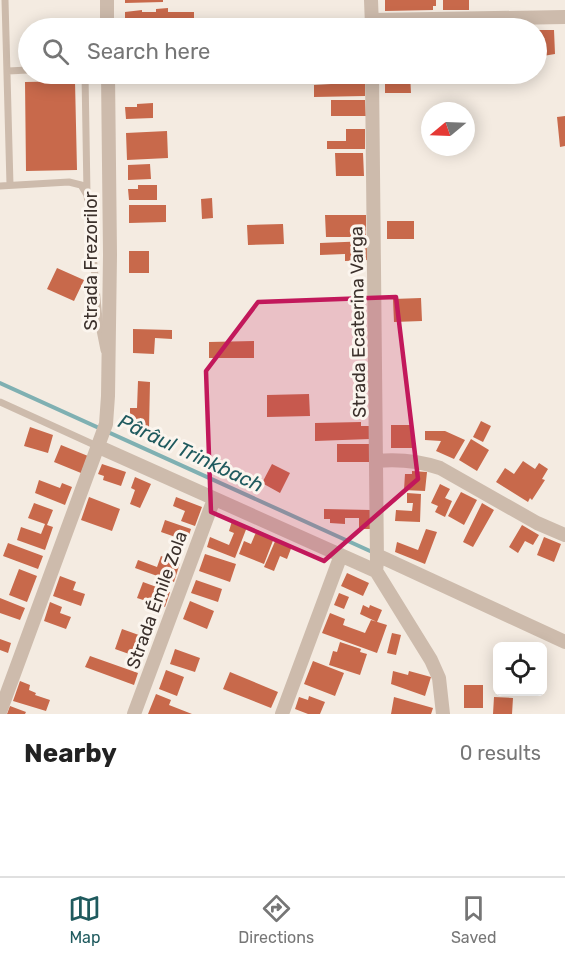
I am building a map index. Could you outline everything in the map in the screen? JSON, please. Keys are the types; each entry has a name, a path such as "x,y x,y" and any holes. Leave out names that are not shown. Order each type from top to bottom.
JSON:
{"street":[{"path":"107,0 107,18"},
{"path":"371,0 372,18"},
{"path":"537,18 565,17"},
{"name":"Strada Frezorilor","path":"0,712 106,424 110,255 108,84"},
{"name":"Strada Ecaterina Varga","path":"372,84 377,461 376,571"},
{"path":"100,443 214,499 376,571 431,660 438,678 443,714"},
{"path":"377,461 394,459 440,468 537,523 565,535"},
{"name":"Strada Émile Zola","path":"134,714 214,499"},
{"path":"282,714 341,555"},
{"path":"377,555 565,642"}],"lane":[{"path":"5,0 10,185"},
{"path":"8,71 18,70"},
{"path":"85,84 87,195 100,330 108,369"},
{"path":"0,186 69,182 81,185 87,195"},
{"path":"0,402 100,443"}],"highlighted area":[{"path":"396,297 418,479 324,561 211,512 206,371 258,302"}],"building":[{"path":"125,0 163,0 163,2 125,3"},
{"path":"385,0 436,0 436,6 433,6 433,10 385,11"},
{"path":"443,0 469,0 469,10 443,10"},
{"path":"168,8 168,12 194,12 194,18 125,18 125,12 142,10 142,12 156,12 156,9"},
{"path":"547,30 554,30 555,54 547,55"},
{"path":"25,84 75,84 77,170 26,171"},
{"path":"365,84 365,96 314,97 314,85"},
{"path":"385,84 411,84 411,93 385,93"},
{"path":"331,100 365,100 366,116 331,116"},
{"path":"153,103 153,118 126,119 125,107"},
{"path":"565,116 565,146 560,147 557,117"},
{"path":"346,129 365,129 365,149 327,149 327,141 346,141"},
{"path":"167,131 168,158 127,160 126,133"},
{"path":"335,153 363,153 364,176 336,176"},
{"path":"150,164 151,179 128,180 128,165"},
{"path":"138,185 157,185 157,200 129,200 128,189 138,189"},
{"path":"212,198 213,218 202,219 201,199"},
{"path":"129,205 166,205 166,222 129,223"},
{"path":"325,215 366,215 366,237 326,237"},
{"path":"387,221 414,221 414,239 387,239"},
{"path":"283,224 284,244 248,245 247,225"},
{"path":"369,241 369,260 345,261 345,254 320,255 320,243"},
{"path":"129,251 149,251 149,273 129,273"},
{"path":"57,268 84,280 74,301 47,289"},
{"path":"421,298 422,321 394,322 393,299"},
{"path":"133,329 172,330 172,339 155,338 154,354 133,353"},
{"path":"254,341 254,358 209,358 209,342"},
{"path":"138,381 150,382 149,429 130,428 130,408 137,408"},
{"path":"309,394 310,416 267,417 267,395"},
{"path":"481,421 491,426 483,442 473,437"},
{"path":"361,422 361,426 370,426 370,439 315,441 315,423"},
{"path":"391,425 413,425 413,448 391,448"},
{"path":"30,427 53,435 48,453 24,446"},
{"path":"425,431 445,431 465,440 454,459 436,451 441,441 425,440"},
{"path":"471,439 489,450 477,471 459,460"},
{"path":"337,444 372,444 372,462 337,462"},
{"path":"61,445 88,456 81,473 54,462"},
{"path":"523,461 535,469 539,463 548,469 542,479 545,480 532,500 530,498 528,502 496,482 505,468 514,474"},
{"path":"102,464 126,472 121,486 103,480 104,476 98,474"},
{"path":"272,464 290,473 280,493 262,483"},
{"path":"412,471 427,472 425,491 404,490 405,474 412,474"},
{"path":"135,477 151,484 140,508 130,504 135,490 131,488"},
{"path":"39,480 60,488 62,483 72,487 65,505 35,493"},
{"path":"440,484 450,489 445,498 452,501 445,517 435,512 438,506 431,503"},
{"path":"461,492 477,500 464,525 448,516"},
{"path":"407,493 421,494 420,522 395,521 396,510 412,511 413,503 407,503"},
{"path":"89,497 120,509 112,531 81,520"},
{"path":"176,497 202,507 195,526 181,521 185,511 173,506"},
{"path":"34,503 53,510 47,525 53,527 45,550 17,540 21,527 41,534 45,524 28,518"},
{"path":"482,503 494,510 473,547 463,542"},
{"path":"324,509 371,510 371,529 359,529 359,518 345,518 345,524 330,523 330,519 324,519"},
{"path":"165,520 191,529 187,541 161,532"},
{"path":"232,521 247,527 235,558 207,547 210,537 229,545 234,533 229,531"},
{"path":"522,525 539,535 533,545 525,541 518,553 509,547"},
{"path":"426,529 437,532 425,564 395,552 397,542 418,550"},
{"path":"257,530 274,538 264,564 239,554 244,541 251,544"},
{"path":"544,537 561,544 554,562 537,555"},
{"path":"276,539 292,546 287,559 280,556 274,571 264,567"},
{"path":"8,543 43,556 38,569 3,556"},
{"path":"205,554 236,564 230,582 199,571"},
{"path":"161,556 180,563 174,582 135,568 138,560 157,567"},
{"path":"19,569 37,576 27,602 9,595"},
{"path":"347,573 369,583 363,596 341,586"},
{"path":"60,576 76,582 73,590 85,594 81,606 53,596"},
{"path":"196,580 222,589 218,602 191,593"},
{"path":"143,582 170,592 165,607 137,598"},
{"path":"339,593 349,597 344,609 334,605"},
{"path":"0,598 25,608 20,620 0,613"},
{"path":"190,601 214,611 207,629 183,619"},
{"path":"50,602 62,607 60,613 71,617 66,629 44,621"},
{"path":"363,605 382,610 377,622 360,614"},
{"path":"330,613 345,619 343,625 365,633 371,620 387,625 377,653 322,633"},
{"path":"122,629 150,639 143,659 115,649"},
{"path":"392,633 401,635 396,655 387,653"},
{"path":"0,639 11,643 8,653 0,650"},
{"path":"340,642 361,649 360,652 367,654 360,675 329,665 333,651 337,652"},
{"path":"175,649 200,658 195,672 170,664"},
{"path":"90,656 138,673 134,685 85,667"},
{"path":"313,661 344,673 335,696 304,684"},
{"path":"166,670 184,677 177,696 159,689"},
{"path":"393,671 408,675 409,671 431,677 425,696 391,684"},
{"path":"230,672 278,692 271,708 223,689"},
{"path":"20,681 30,685 29,690 36,693 35,695 50,700 46,711 13,701"},
{"path":"464,685 483,685 483,708 464,708"},
{"path":"156,694 171,700 169,705 192,714 148,714"},
{"path":"309,696 325,702 320,714 308,714 295,709 299,697 308,700"},
{"path":"394,697 433,708 431,714 391,714"},
{"path":"494,697 513,698 512,714 493,714"},
{"path":"10,706 26,712 25,714 7,714"}],"waterway":[{"name":"Pârâul Trinkbach","path":"0,383 370,551"}]}
